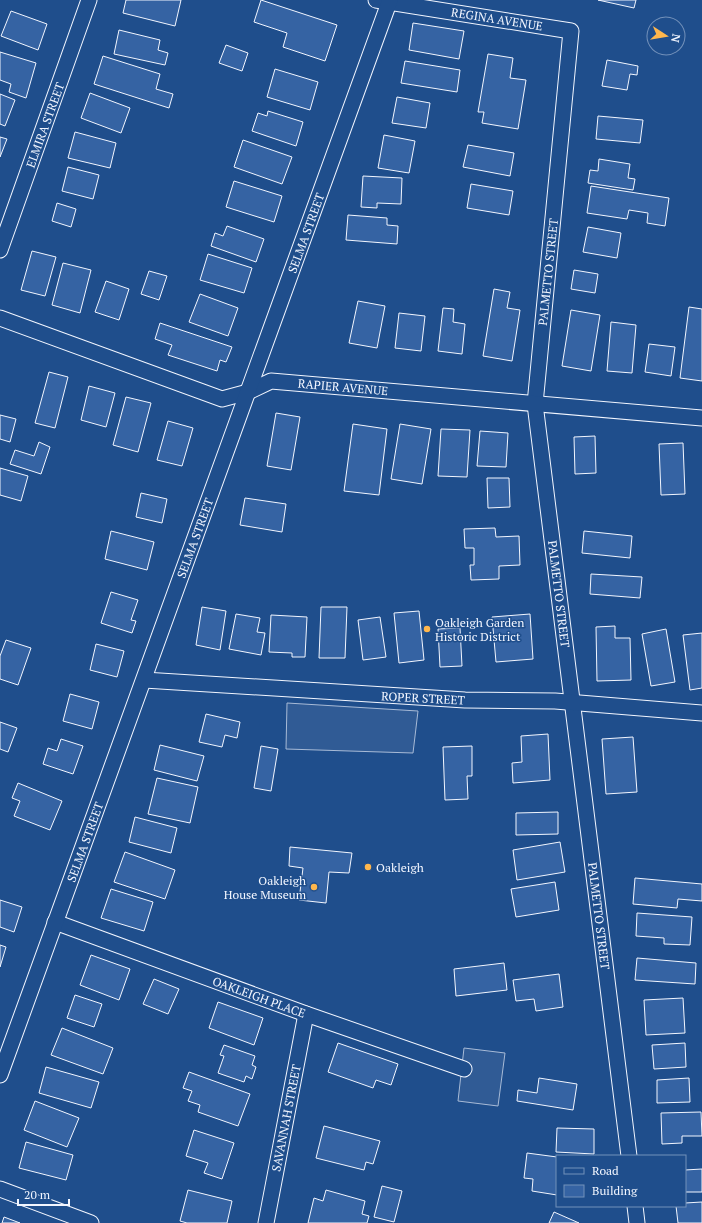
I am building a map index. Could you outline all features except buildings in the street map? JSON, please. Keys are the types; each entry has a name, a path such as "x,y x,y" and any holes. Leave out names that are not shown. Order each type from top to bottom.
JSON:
{"street":[{"name":"ELMIRA STREET","path":"0,250 89,0"},
{"name":"REGINA AVENUE","path":"385,1 571,31"},
{"name":"SELMA STREET","path":"0,1075 248,392 385,1"},
{"name":"PALMETTO STREET","path":"571,31 535,404 629,1155"},
{"name":"RAPIER AVENUE","path":"0,318 222,399 248,392 271,381 702,418"},
{"name":"ROPER STREET","path":"144,680 465,700 573,702 702,713"},
{"name":"OAKLEIGH PLACE","path":"55,922 306,1014 464,1069"},
{"name":"SAVANNAH STREET","path":"266,1223 306,1014"},
{"path":"0,1189 91,1223"},
{"path":"635,1207 637,1223"}],"shaded area":[{"path":"287,703 418,711 413,753 286,749"},
{"path":"464,1048 505,1053 498,1106 458,1101"}],"place":[{"name":"Oakleigh Garden Historic District","path":"427,629"},
{"name":"Oakleigh","path":"368,867"},
{"name":"Oakleigh House Museum","path":"314,887"}]}
